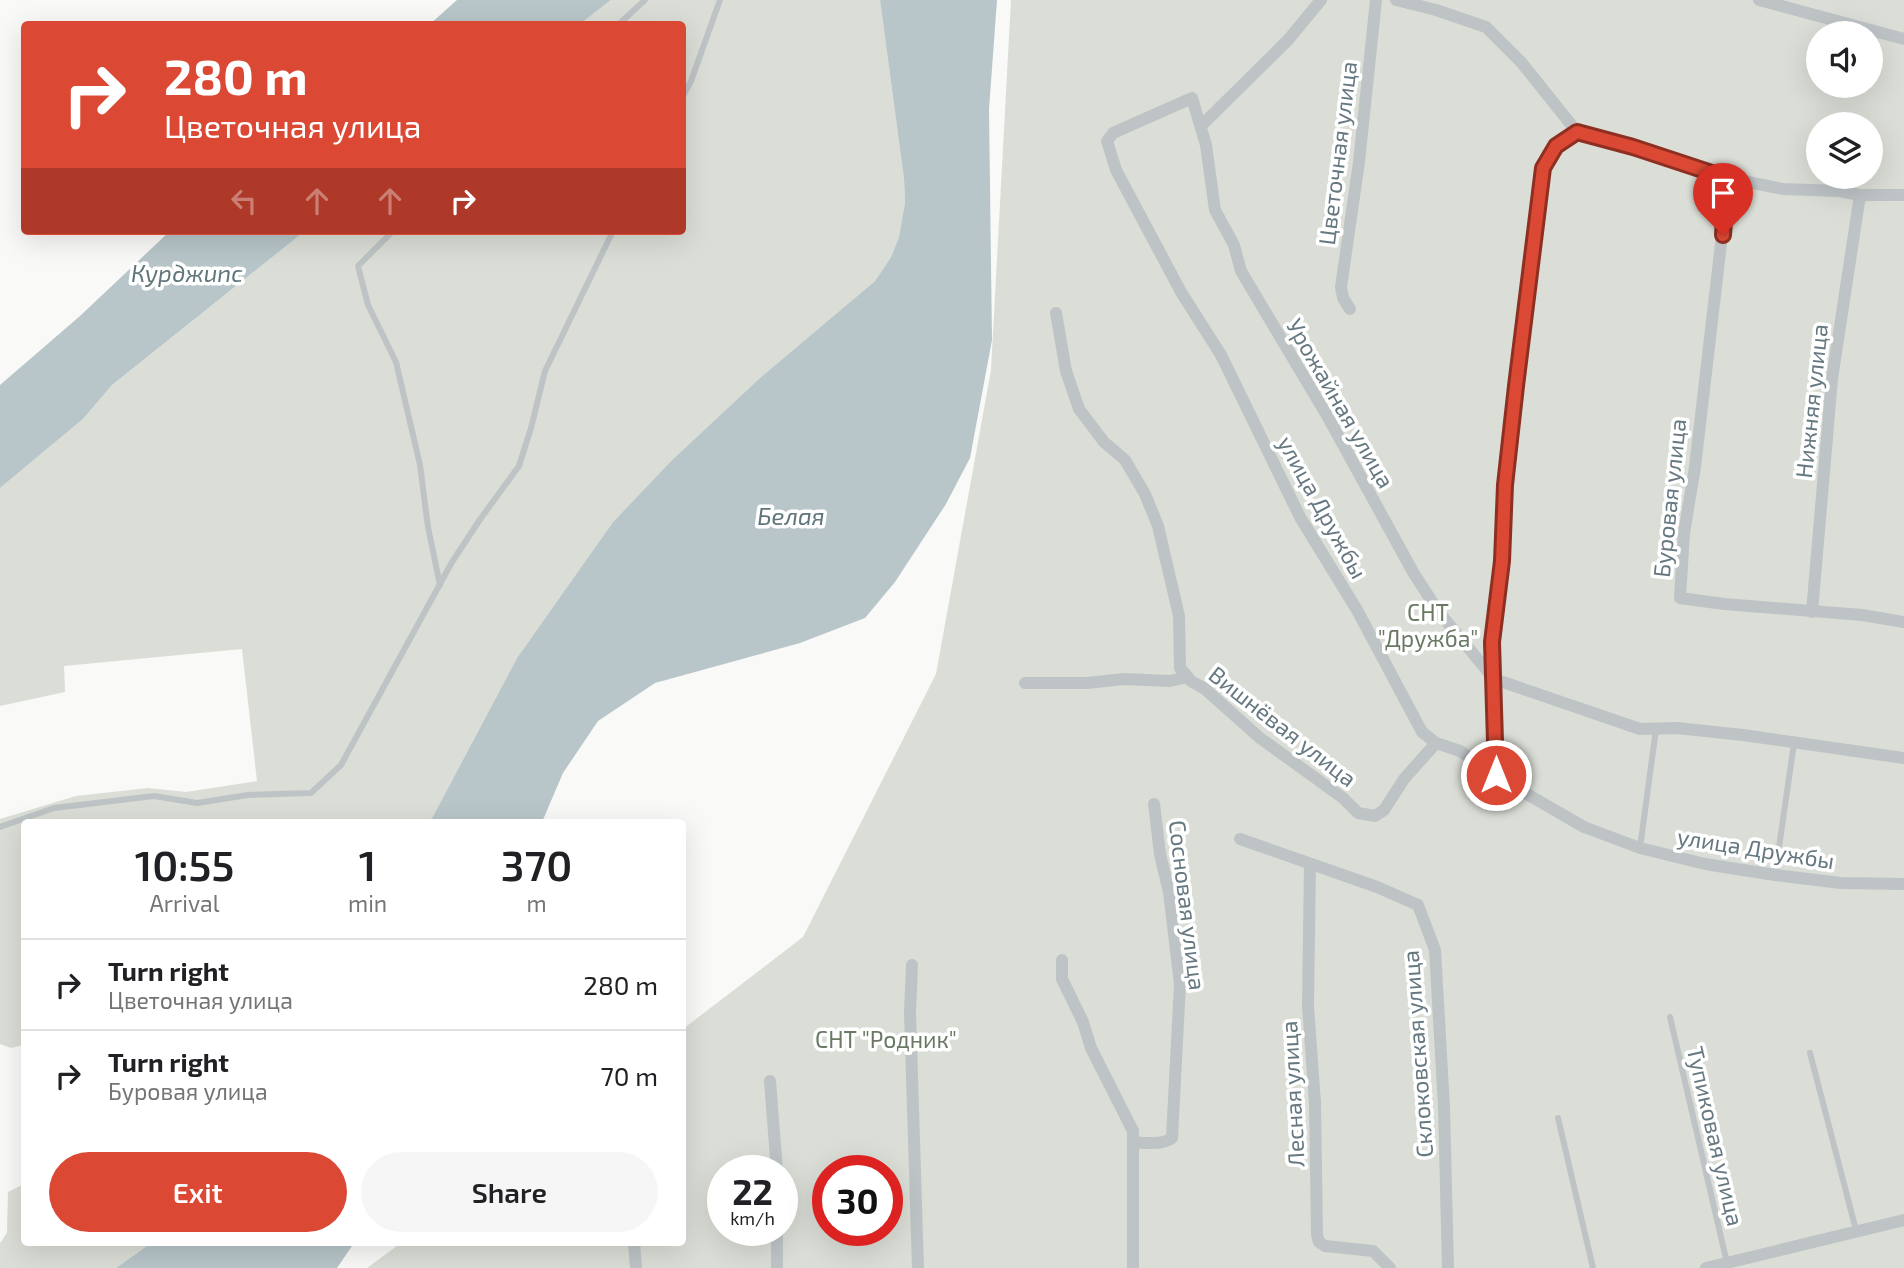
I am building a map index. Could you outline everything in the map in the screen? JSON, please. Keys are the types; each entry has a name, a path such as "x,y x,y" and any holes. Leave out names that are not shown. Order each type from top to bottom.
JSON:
{"street":[{"path":"1201,126 1288,40 1321,0"},
{"name":"Цветочная улица","path":"1350,309 1343,298 1341,286 1377,0"},
{"path":"1396,0 1486,27 1521,62 1577,132 1727,178 1783,189 1839,191 1860,195 1904,195"},
{"path":"1759,0 1904,40"},
{"name":"Урожайная улица","path":"1107,141 1113,133 1135,121 1192,98 1206,145 1215,210 1234,245 1241,271 1329,419 1419,582 1438,611 1494,679"},
{"path":"1496,775 1492,642 1502,561 1505,485 1543,168 1556,146 1577,132"},
{"name":"улица Дружбы","path":"1107,141 1116,170 1181,292 1221,355 1300,517 1357,610 1422,732 1436,743 1460,751 1584,827 1640,848 1705,864 1775,875 1841,883 1904,884"},
{"name":"Буровая улица","path":"1727,178 1723,235 1695,467 1684,533 1680,598 1862,615 1904,622"},
{"name":"Нижняя улица","path":"1812,612 1832,379 1860,195"},
{"path":"1056,313 1066,371 1079,409 1104,442 1125,460 1145,494 1157,526 1179,616 1180,668 1188,677"},
{"name":"Вишнёвая улица","path":"1025,683 1087,683 1124,679 1170,681 1188,677 1358,813 1375,816 1384,810 1404,779 1436,743"},
{"path":"1494,679 1640,729 1677,728 1904,758"},
{"name":"Сосновая улица","path":"1133,1143 1159,1143 1172,1138 1175,1100 1180,984 1169,892 1160,854 1154,804"},
{"name":"Склоковская улица","path":"1240,839 1377,887 1418,905 1435,950 1444,1107 1448,1268"},
{"name":"Лесная улица","path":"1310,864 1308,1006 1315,1103 1317,1235 1319,1242 1325,1245 1373,1251 1390,1268"},
{"path":"1062,960 1062,979 1083,1022 1091,1048 1133,1131 1132,1268"},
{"path":"912,965 910,1012 918,1268"},
{"path":"770,1081 776,1155"},
{"path":"1706,1268 1904,1220"},
{"path":"634,1246 636,1268"},
{"path":"777,1246 778,1268"}],"lane":[{"path":"622,21 645,0"},
{"path":"686,90 720,0"},
{"path":"389,235 358,266 368,305 400,375 420,465 440,585"},
{"path":"23,819 54,808 154,796 197,803 247,795 311,793 341,765 440,585 481,518 519,466 545,371 611,235"},
{"path":"1640,848 1656,729"},
{"path":"1775,875 1794,743"},
{"path":"0,827 21,820"},
{"name":"Тупиковая улица","path":"1670,1017 1727,1262"},
{"path":"1810,1053 1856,1230"},
{"path":"1558,1118 1593,1268"}],"green space":[{"path":"611,0 880,0 905,202 899,237 891,257 875,281 761,377 671,461 613,522 517,658 432,819 21,819 21,1046 11,1048 0,1044 0,819 76,796 148,788 186,792 257,781 242,649 64,666 65,692 0,706 0,488 83,419 112,385 300,235 686,235 686,21 584,21"},
{"name":"СНТ \"Дружба\"","path":"1011,0 1904,0 1904,1268 367,1268 397,1246 686,1246 686,1027 803,937 936,674 991,370"},
{"path":"21,1186 21,1246 147,1246 116,1268 0,1268 0,1243 7,1233 8,1192"}],"water":[{"path":"457,0 611,0 584,21 433,21"},
{"name":"Белая","path":"880,0 997,0 989,109 992,340 970,458 946,504 895,582 865,618 800,643 655,683 598,721 563,773 543,819 432,819 517,658 613,522 671,461 761,377 875,281 891,257 899,237 905,202"},
{"name":"Курджипс","path":"166,235 300,235 112,385 83,419 0,488 0,385 80,316"},
{"path":"147,1246 352,1246 337,1268 116,1268"}],"route":[{"path":"1496,775 1492,642 1502,561 1505,485 1543,168 1556,146 1577,132 1727,178 1723,235"}],"park label":[{"name":"СНТ \"Родник\"","path":"886,1039"}]}
